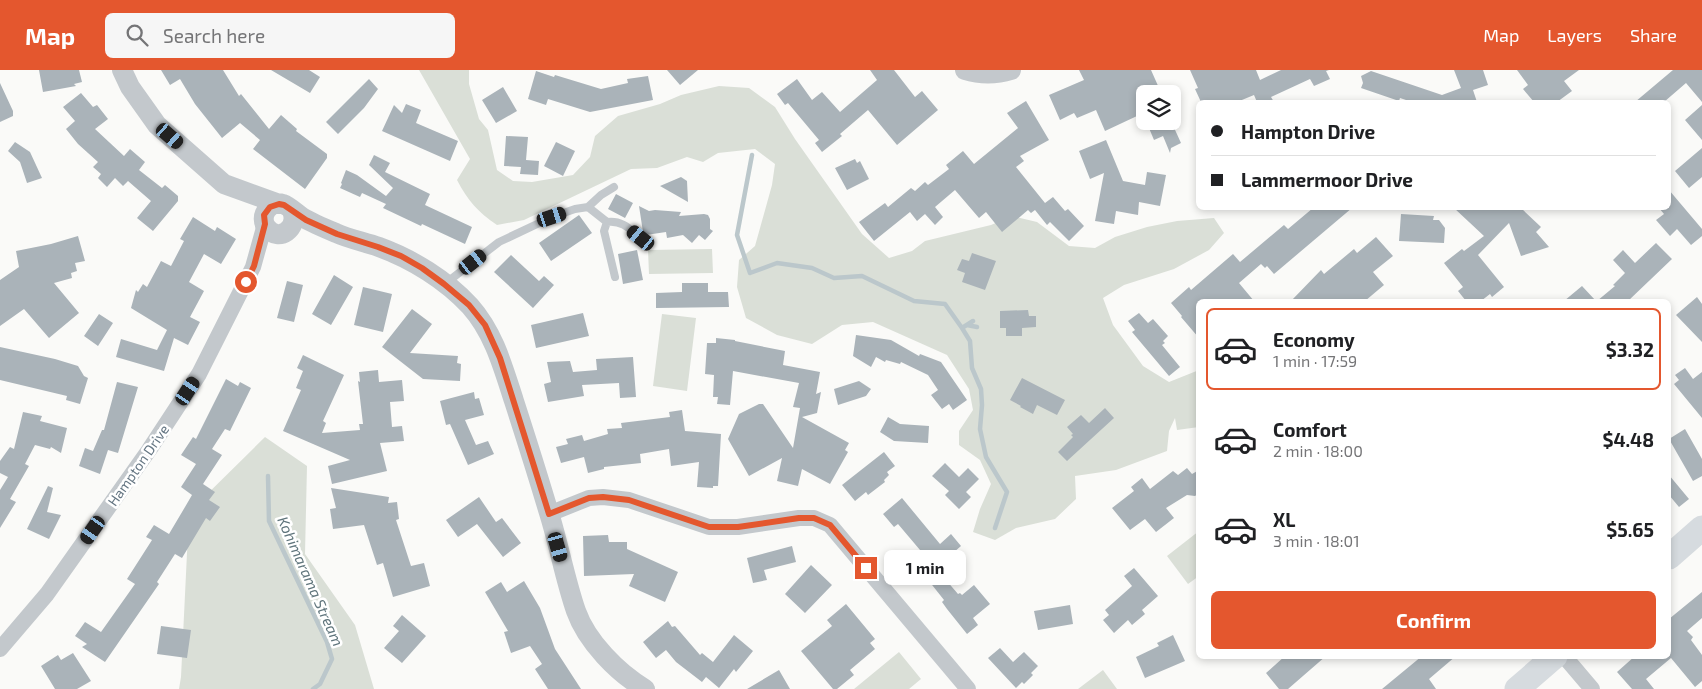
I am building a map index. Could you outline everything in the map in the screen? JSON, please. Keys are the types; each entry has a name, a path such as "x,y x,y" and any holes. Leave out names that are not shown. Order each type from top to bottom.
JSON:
{"main road":[{"path":"1671,555 1702,528"},
{"path":"1517,689 1552,659"}],"street":[{"path":"122,70 130,87 157,125 273,228 289,230 294,221 285,207"},
{"path":"965,70 976,74 997,74 1011,70"},
{"path":"225,184 285,207 306,220 337,234 401,256 422,268 469,305 485,325 500,358 549,514 576,613 591,639 606,657 645,689"},
{"path":"273,228 266,210 270,207 285,207"},
{"path":"273,228 337,234"},
{"name":"Hampton Drive","path":"0,649 47,594 149,450 198,374 273,228"},
{"path":"549,514 589,498 603,497 629,500 709,527 738,527 799,518 814,518 830,525 968,689"},
{"path":"1567,659 1592,689"}],"lane":[{"path":"444,284 499,242 552,217 575,209 588,207 601,195 614,187"},
{"path":"588,207 607,222 616,221 624,224 641,238"},
{"path":"607,222 604,231 615,277"}],"shaded area":[{"path":"419,70 469,70 469,84 479,119 488,130 497,170 513,181 532,182 573,175 590,157 595,136 618,116 660,104 681,95 719,86 749,88 775,107 795,139 862,234 889,258 912,251 925,241 991,225 1012,216 1037,222 1069,246 1095,248 1115,237 1147,227 1177,221 1214,218 1224,233 1209,250 1174,269 1124,285 1103,298 1113,325 1143,366 1169,382 1196,371 1196,427 1177,430 1175,418 1169,431 1167,451 1116,470 1075,476 1076,499 1055,519 1016,528 995,540 973,532 980,509 991,484 980,460 959,445 959,431 973,410 969,389 947,355 873,322 842,325 812,344 777,335 746,318 737,287 739,260 755,246 772,185 775,164 755,149 718,153 703,162 687,157 657,168 631,169 524,220 497,225 474,206 457,180 470,159"},
{"path":"712,249 713,273 649,274 648,250"},
{"path":"662,314 696,318 687,391 653,386"},
{"path":"265,437 307,466 305,554 355,625 374,689 179,689 189,512"},
{"path":"1196,533 1196,578 1188,584 1167,556"},
{"path":"899,652 921,679 909,689 854,689"},
{"path":"1103,670 1117,689 1078,689"}],"building":[{"path":"39,70 79,70 82,82 74,84 76,86 43,92"},
{"path":"161,70 223,70 239,96 241,94 269,129 281,115 297,129 296,131 327,154 327,158 305,189 253,149 260,140 240,123 222,138 195,104 180,79 170,85"},
{"path":"271,70 309,70 320,77 310,93"},
{"path":"667,70 698,70 680,85"},
{"path":"870,70 894,70 915,97 922,91 938,110 897,145 868,110 840,134 842,136 822,152 815,143 819,140 788,103 785,105 777,94 797,79 812,100 822,92 840,112 877,80"},
{"path":"1079,70 1151,70 1158,85 1136,85 1136,116 1105,131 1096,110 1077,118 1074,113 1060,120 1049,95 1084,80"},
{"path":"1190,70 1256,70 1260,80 1281,70 1329,70 1326,71 1330,79 1314,86 1310,79 1271,97 1273,100 1256,100 1254,95 1242,100 1200,100 1195,89 1198,88"},
{"path":"1454,70 1483,70 1488,85 1473,90 1476,100 1406,100 1400,98 1396,100 1361,88 1363,83 1361,76 1371,71 1442,95 1461,88"},
{"path":"1517,70 1579,70 1564,81 1572,91 1560,100 1532,100 1523,89 1528,85"},
{"path":"1673,70 1702,70 1702,102 1686,83 1666,100 1637,100"},
{"path":"536,71 601,89 628,83 627,79 648,76 653,100 590,112 548,99 546,105 528,99"},
{"path":"369,79 378,89 364,108 338,134 326,122"},
{"path":"0,83 13,111 13,116 0,122"},
{"path":"503,87 517,111 496,123 482,100"},
{"path":"81,93 93,107 97,105 108,119 95,129 124,156 130,149 145,162 139,170 162,188 165,185 178,196 178,201 153,231 137,218 151,201 128,181 123,186 115,178 107,187 98,178 101,174 93,167 98,162 78,144 66,129 75,121 63,107"},
{"path":"1026,101 1049,140 1020,156 1024,161 1016,167 1045,203 1053,197 1065,211 1068,209 1084,226 1069,241 1050,222 1047,225 1035,210 1031,213 1028,210 1002,232 986,212 979,218 955,190 935,207 943,217 935,225 925,214 917,221 910,212 874,241 859,222 885,203 888,207 911,188 915,191 925,182 928,185 949,169 946,165 963,151 974,164 1018,128 1007,113"},
{"path":"406,104 421,110 416,123 458,141 450,161 382,131 394,105 402,113"},
{"path":"1702,105 1702,140 1685,120"},
{"path":"1150,130 1175,130 1181,143 1171,148 1170,153 1163,136 1154,140"},
{"path":"506,136 528,137 526,160 539,161 538,175 520,174 521,167 504,166"},
{"path":"1106,140 1123,181 1145,185 1147,172 1166,175 1160,206 1139,202 1138,215 1116,211 1114,224 1095,221 1104,173 1090,179 1079,151"},
{"path":"15,142 30,152 42,178 27,183 20,162 8,151"},
{"path":"556,142 575,151 563,176 544,166"},
{"path":"1702,148 1702,177 1689,188 1675,171"},
{"path":"374,155 390,163 385,172 430,194 425,205 472,227 465,244 383,208 386,204 362,193 360,197 340,188 346,170 357,175 386,196 393,188 369,165"},
{"path":"855,159 857,163 860,161 869,179 847,190 835,168"},
{"path":"681,177 687,181 688,202 660,186"},
{"path":"1671,192 1702,229 1702,236 1691,245 1677,229 1670,236 1656,220 1664,214 1661,210 1671,210"},
{"path":"616,194 633,203 625,218 608,209"},
{"path":"639,206 649,211 681,212 679,216 708,215 710,229 713,231 705,240 699,235 692,243 683,235 667,238 666,232 646,235 643,232"},
{"path":"1311,210 1350,210 1274,274 1267,266 1265,268 1261,264 1239,283 1252,299 1196,299 1196,334 1171,303 1189,287 1191,290 1233,254 1240,262 1284,225 1288,229"},
{"path":"1456,210 1523,210 1541,227 1536,232 1549,247 1521,256 1509,223 1478,255 1504,287 1492,297 1490,294 1484,299 1464,299 1458,291 1463,287 1444,263 1462,249 1464,251 1484,236"},
{"path":"1401,214 1434,216 1433,220 1439,220 1445,228 1444,243 1399,241"},
{"path":"579,215 592,233 551,261 539,243"},
{"path":"193,217 215,231 217,227 236,239 221,264 204,254 189,282 204,291 190,317 200,322 188,345 174,338 164,371 116,357 121,339 157,350 167,330 131,308 136,290 138,292 143,284 147,287 161,261 171,266 184,241 180,239"},
{"path":"78,236 85,261 75,263 77,271 71,273 72,278 54,283 79,313 49,338 24,309 0,326 0,280 19,267 16,251"},
{"path":"1376,237 1393,256 1373,272 1384,285 1367,299 1293,299 1321,270 1324,274 1354,249 1357,253"},
{"path":"1656,243 1672,259 1630,299 1599,299 1615,286 1613,285 1625,273 1613,260 1623,250 1635,263"},
{"path":"637,250 643,280 623,284 618,254"},
{"path":"972,253 996,261 985,290 962,282 965,273 957,270 962,259 969,261"},
{"path":"511,255 539,281 544,276 554,285 533,308 494,272"},
{"path":"334,275 353,287 331,325 312,314"},
{"path":"287,281 303,285 294,322 277,318"},
{"path":"682,283 708,283 708,292 728,292 729,307 656,308 656,293 682,292"},
{"path":"1582,286 1594,299 1566,299"},
{"path":"363,287 392,294 383,332 354,325"},
{"path":"1697,297 1702,304 1702,342 1676,315"},
{"path":"412,309 432,324 410,353 458,356 457,363 461,364 460,381 423,379 382,347"},
{"path":"1028,310 1029,316 1036,316 1036,327 1022,328 1022,336 1006,336 1006,328 1000,328 1000,311"},
{"path":"583,313 589,336 536,348 531,325"},
{"path":"1139,313 1148,323 1153,319 1168,336 1162,345 1180,367 1169,376 1132,332 1135,330 1128,321"},
{"path":"99,314 113,323 98,346 84,336"},
{"path":"856,335 891,340 919,356 920,354 941,362 967,400 953,410 949,404 942,409 931,395 938,390 928,375 901,362 900,364 886,360 885,362 876,357 871,367 853,356"},
{"path":"716,338 735,340 785,351 783,365 820,372 816,394 821,392 817,413 802,417 849,443 845,450 848,452 830,484 802,469 798,486 777,481 782,458 749,476 728,439 739,414 759,404 763,404 793,448 800,408 793,407 799,383 733,371 730,405 717,404 718,397 713,397 714,375 705,374 707,343 716,343"},
{"path":"0,347 78,366 84,376 88,378 80,404 66,400 67,396 0,380"},
{"path":"303,355 344,375 323,421 326,423 322,433 360,430 359,424 363,424 358,381 360,382 359,372 378,370 379,382 402,380 404,401 390,402 392,427 402,426 404,441 380,443 387,471 332,484 328,466 350,460 283,431 301,390 296,388 303,371 297,368"},
{"path":"633,357 636,397 620,398 619,383 582,385 584,396 548,402 544,384 551,382 547,362 570,361 573,372 597,370 596,359"},
{"path":"1685,368 1693,379 1702,372 1702,418 1674,384 1679,380 1675,375"},
{"path":"1022,378 1065,400 1057,415 1037,405 1033,414 1010,400"},
{"path":"226,379 238,386 240,382 251,388 230,431 225,429 212,449 222,455 203,484 215,492 209,500 220,507 210,521 206,518 182,558 175,554 157,582 159,584 105,662 82,647 87,644 75,636 85,622 101,632 135,584 127,579 152,540 146,537 154,525 169,534 185,507 192,495 181,487 196,464 181,455 193,437 196,439"},
{"path":"859,381 871,389 866,396 838,405 834,389"},
{"path":"117,382 138,387 118,453 108,450 100,474 79,466 85,448 93,451 102,430 104,430"},
{"path":"474,392 475,399 479,398 484,415 465,420 476,445 488,441 494,454 468,465 450,424 446,425 440,401"},
{"path":"1105,408 1114,418 1067,461 1058,452 1073,437 1071,435 1073,434 1067,427 1081,415 1089,423"},
{"path":"682,410 685,431 721,434 718,486 713,486 713,488 697,487 699,462 671,466 669,449 640,454 641,463 604,467 604,469 588,473 584,457 561,463 556,447 568,444 566,439 582,435 584,441 608,434 607,429 622,428 621,423 670,417 669,412"},
{"path":"23,412 42,416 40,421 67,428 61,453 51,447 50,449 35,445 25,464 29,466 10,499 16,502 0,528 0,490 8,477 0,473 0,461 10,447 14,449"},
{"path":"888,417 900,424 929,426 928,443 894,441 880,432"},
{"path":"1685,429 1702,459 1702,476 1693,481 1671,442 1671,438"},
{"path":"884,452 895,466 887,472 889,475 884,480 885,482 868,495 866,492 855,501 842,485"},
{"path":"945,463 959,477 968,468 979,479 966,492 971,497 959,509 945,495 949,491 932,476"},
{"path":"1187,468 1192,474 1196,472 1196,495 1187,495 1166,508 1174,518 1156,532 1145,519 1130,530 1112,508 1134,491 1131,487 1142,478 1150,489 1173,471 1178,475"},
{"path":"1671,477 1689,499 1679,507 1671,497"},
{"path":"48,486 53,488 47,512 61,515 49,539 27,529"},
{"path":"331,488 389,497 388,503 397,502 399,519 396,520 411,566 424,563 430,586 393,597 383,563 377,565 364,525 333,529 330,509 336,508"},
{"path":"479,497 496,522 502,518 521,543 503,557 477,524 458,537 446,520"},
{"path":"902,498 940,544 951,534 961,546 953,553 957,558 940,573 958,594 962,595 974,585 990,604 973,618 978,625 967,634 921,571 925,567 922,562 926,559 920,550 898,524 894,527 883,514"},
{"path":"608,535 609,542 627,542 627,549 678,572 665,602 629,586 634,574 584,576 583,536"},
{"path":"792,546 796,562 764,570 767,580 753,583 747,558"},
{"path":"811,565 832,585 805,613 785,594"},
{"path":"1134,568 1158,596 1142,610 1145,614 1132,625 1128,620 1114,633 1103,620 1109,615 1105,610 1132,586 1124,576"},
{"path":"524,581 540,608 555,649 581,689 548,689 535,669 542,664 530,646 511,653 504,632 508,631 485,592 501,582 507,592"},
{"path":"1702,592 1702,618 1687,631 1693,637 1691,640 1702,655 1702,681 1695,687 1671,658 1671,617"},
{"path":"846,604 875,639 870,643 875,649 850,670 854,675 837,689 833,689 801,651 832,626 827,620"},
{"path":"1070,605 1073,624 1038,630 1034,611"},
{"path":"402,615 426,636 402,663 384,648 399,631 393,626"},
{"path":"668,621 672,627 675,626 700,655 702,653 713,662 734,635 753,651 736,672 734,669 719,688 706,677 702,682 676,662 666,650 656,658 643,642"},
{"path":"161,626 191,630 187,658 157,654"},
{"path":"1173,635 1185,661 1145,678 1136,657 1159,646 1157,643"},
{"path":"1000,648 1013,662 1024,652 1038,666 1031,673 1033,675 1024,684 1022,682 1016,688 988,658"},
{"path":"73,653 91,681 77,689 55,689 41,666 58,655 61,660"},
{"path":"1282,659 1323,659 1288,689 1279,689 1266,673"},
{"path":"1418,659 1452,659 1429,679 1436,689 1382,689"},
{"path":"1632,659 1670,659 1646,679 1654,689 1632,689 1617,672"},
{"path":"779,670 790,689 747,689"}],"waterway":[{"path":"752,155 737,235 750,273 777,263 812,268 834,278 862,276 914,301 945,304 962,328 973,321"},
{"path":"967,325 977,327"},
{"path":"962,328 970,341 972,368 981,389 980,429 986,457 1007,492 995,528"},
{"name":"Kohimarama Stream","path":"268,476 269,521 327,642 332,659 320,684 313,689"}],"route":[{"path":"246,282 254,266 265,224 264,215 266,210 279,204 288,207 306,220 337,234 401,256 444,284 469,305 485,325 500,358 549,514 589,498 603,497 629,500 709,527 738,527 799,518 814,518 830,525 866,568"}]}
